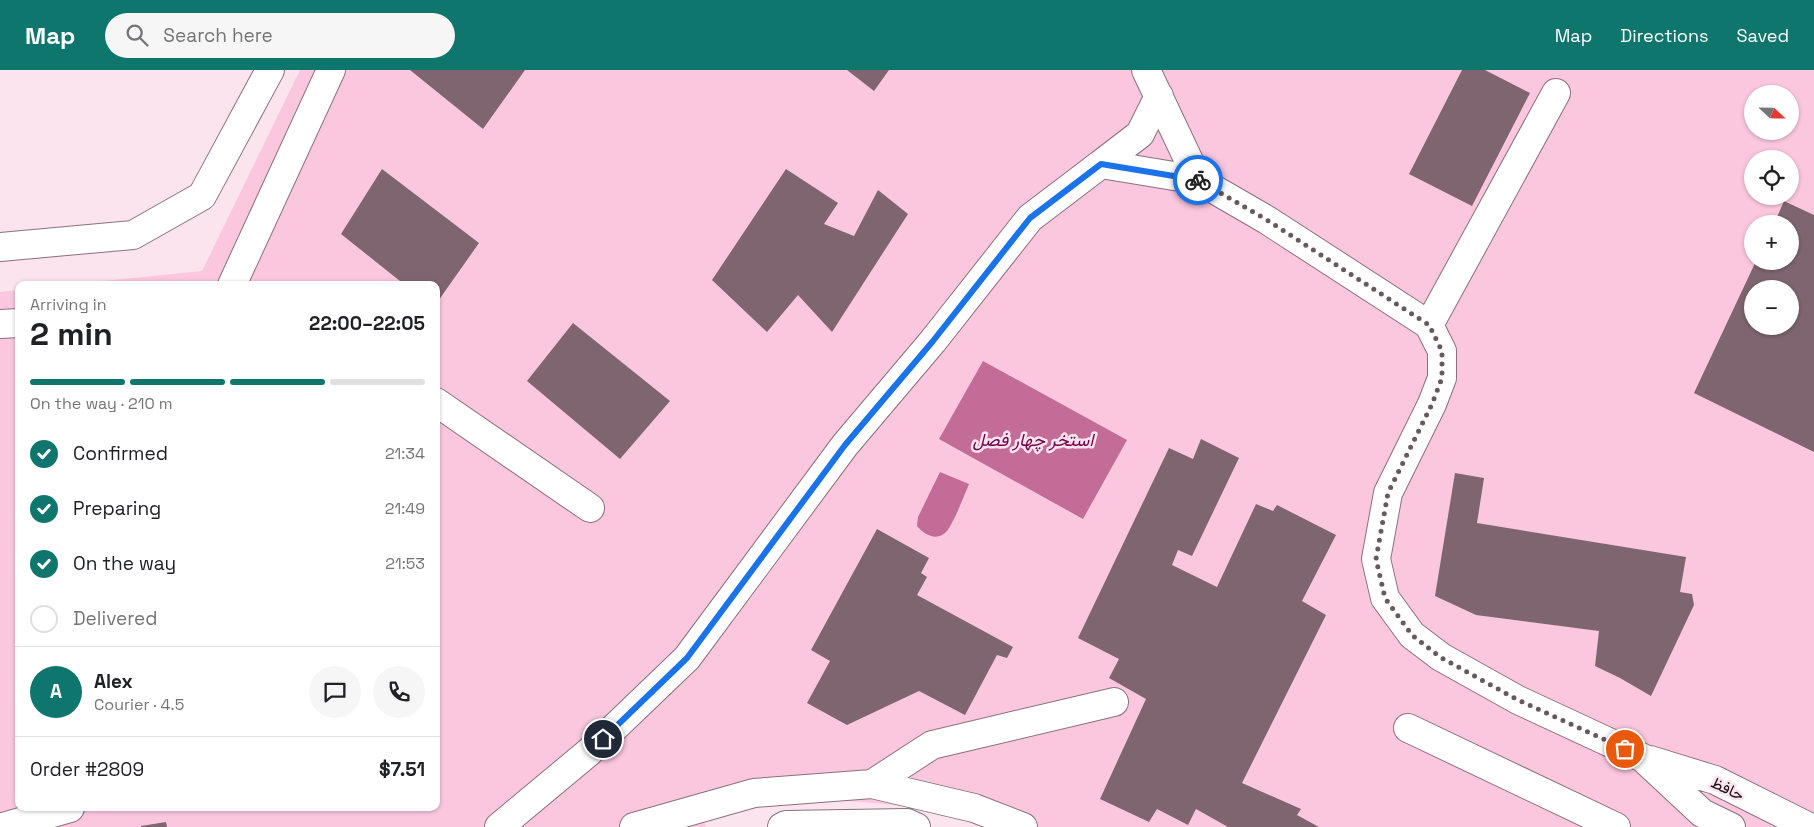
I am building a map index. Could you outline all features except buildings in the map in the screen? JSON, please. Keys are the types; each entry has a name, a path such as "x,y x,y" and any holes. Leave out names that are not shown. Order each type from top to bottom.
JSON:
{"lane":[{"path":"0,247 133,235 202,196 270,70"},
{"path":"234,281 331,70"},
{"path":"1146,70 1198,180"},
{"path":"1429,325 1556,92"},
{"path":"498,827 589,752 687,658 845,445 933,341 1030,218 1140,134 1159,96"},
{"path":"1101,164 1198,180 1267,220 1429,325 1442,351 1442,378 1432,404 1388,493 1376,559 1385,598 1412,635 1440,657 1518,700 1643,758"},
{"path":"0,324 15,323"},
{"path":"440,405 590,508"},
{"path":"872,784 932,745 1114,702"},
{"path":"1408,728 1616,827"},
{"name":"حافظ","path":"1643,758 1698,820 1732,827"},
{"name":"حافظ","path":"1643,758 1715,780 1809,827"},
{"path":"634,827 754,793 872,784 974,808 1023,827"},
{"path":"3,827 59,811"},
{"path":"782,827 786,825 907,823 916,827"}],"shaded area":[{"path":"300,70 1814,70 1814,827 987,827 932,808 788,796 704,822 706,827 0,827 0,292 15,290 15,811 440,811 440,281 103,281 202,271"}],"water":[{"name":"استخر چهار فصل","path":"983,361 1127,440 1083,519 939,439"},
{"path":"940,472 969,484 950,527 940,536 935,537 923,532 917,526 918,517"}],"way so far":[{"path":"1198,180 1267,220 1429,325 1442,351 1442,378 1432,404 1388,493 1376,559 1385,598 1412,635 1440,657 1518,700 1625,749"}],"route":[{"path":"603,739 687,658 845,445 933,341 1030,218 1101,164 1198,180"}]}
